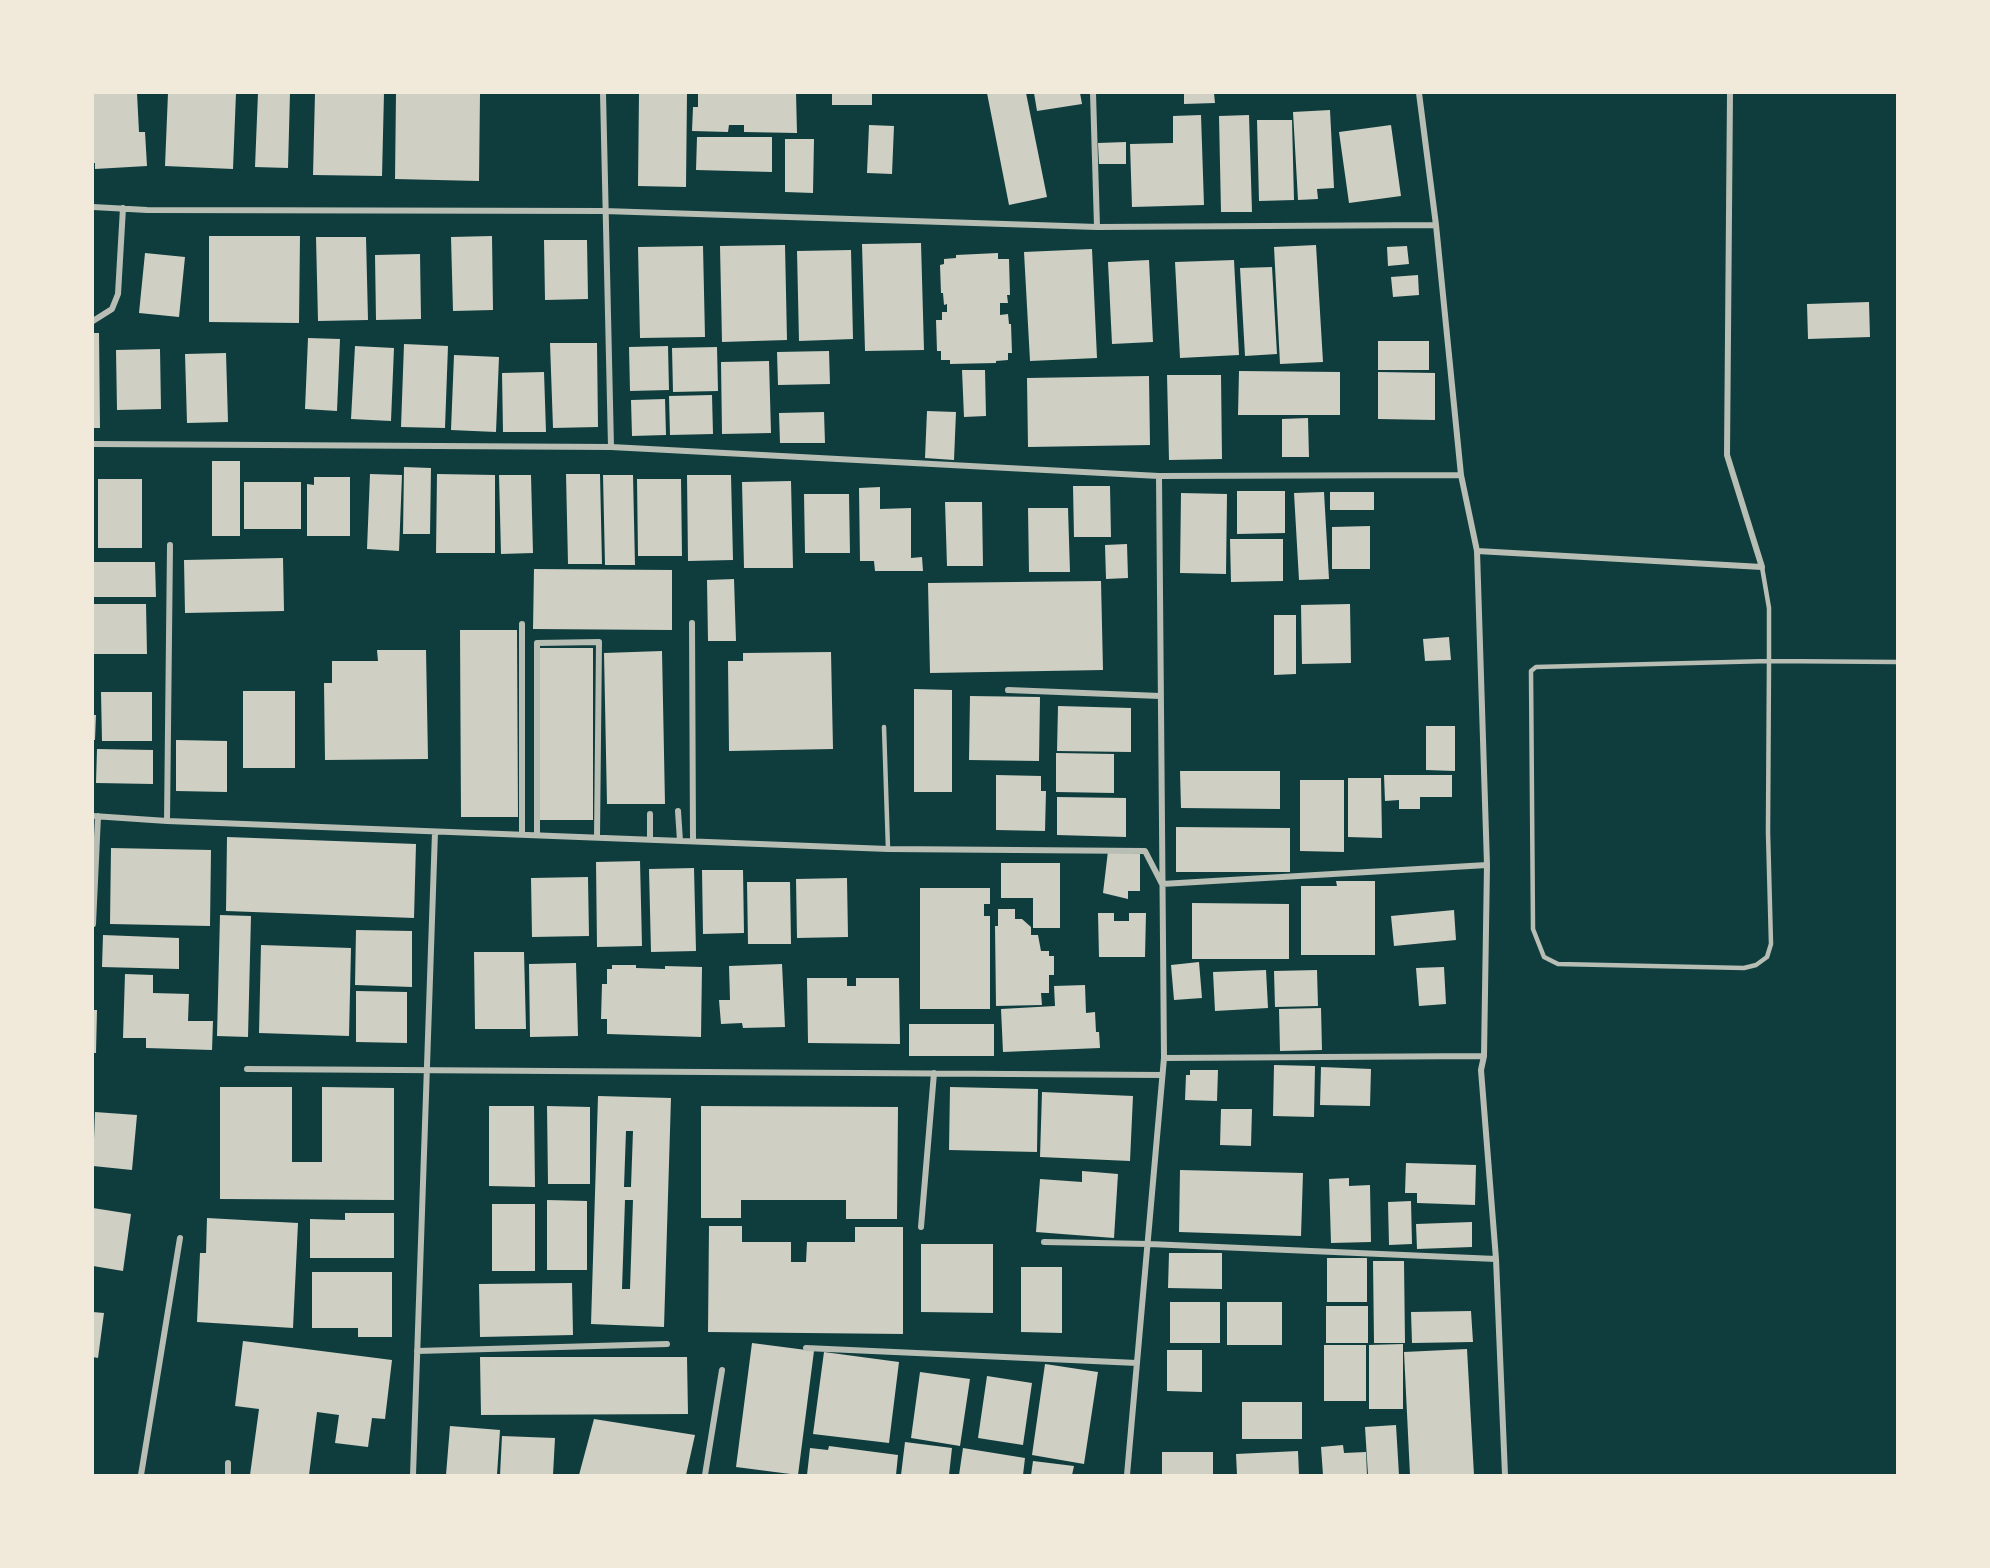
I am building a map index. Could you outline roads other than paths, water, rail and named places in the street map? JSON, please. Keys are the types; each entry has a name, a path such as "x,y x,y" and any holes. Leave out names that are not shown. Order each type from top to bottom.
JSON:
{"street":[{"path":"603,93 611,447"},
{"path":"1093,93 1097,227"},
{"path":"1419,93 1436,225 1461,475 1477,552 1487,865 1484,1056 1480,1070 1496,1259 1505,1475"},
{"path":"1477,552 1762,567 1727,455 1730,93"},
{"path":"93,207 604,211 1097,227 1436,225"},
{"path":"93,321 112,309 118,294 123,208"},
{"path":"93,444 611,447 1159,476 1461,475"},
{"path":"1127,1475 1164,1058 1159,476"},
{"path":"167,821 170,545"},
{"path":"692,623 693,842"},
{"path":"522,624 522,834"},
{"path":"537,835 537,643 599,642 597,837"},
{"path":"1008,690 1160,696"},
{"path":"678,811 680,841"},
{"path":"650,814 650,839"},
{"path":"93,924 95,816 167,821 888,849 1145,851 1162,884"},
{"path":"413,1475 435,832"},
{"path":"1162,884 1487,865"},
{"path":"1164,1058 1484,1056"},
{"path":"248,1069 1162,1075"},
{"path":"921,1227 934,1073"},
{"path":"141,1475 180,1238"},
{"path":"1044,1242 1149,1244 1496,1259"},
{"path":"417,1350 667,1344"},
{"path":"806,1348 1137,1363"},
{"path":"705,1475 723,1370"},
{"path":"228,1463 228,1475"}],"lane":[{"path":"1762,567 1770,608 1769,661 1768,832 1771,944 1767,957 1756,965 1744,968 1558,964 1544,957 1533,929 1531,671 1536,667 1544,666 1769,661 1897,662"},
{"path":"884,727 888,849"}]}
